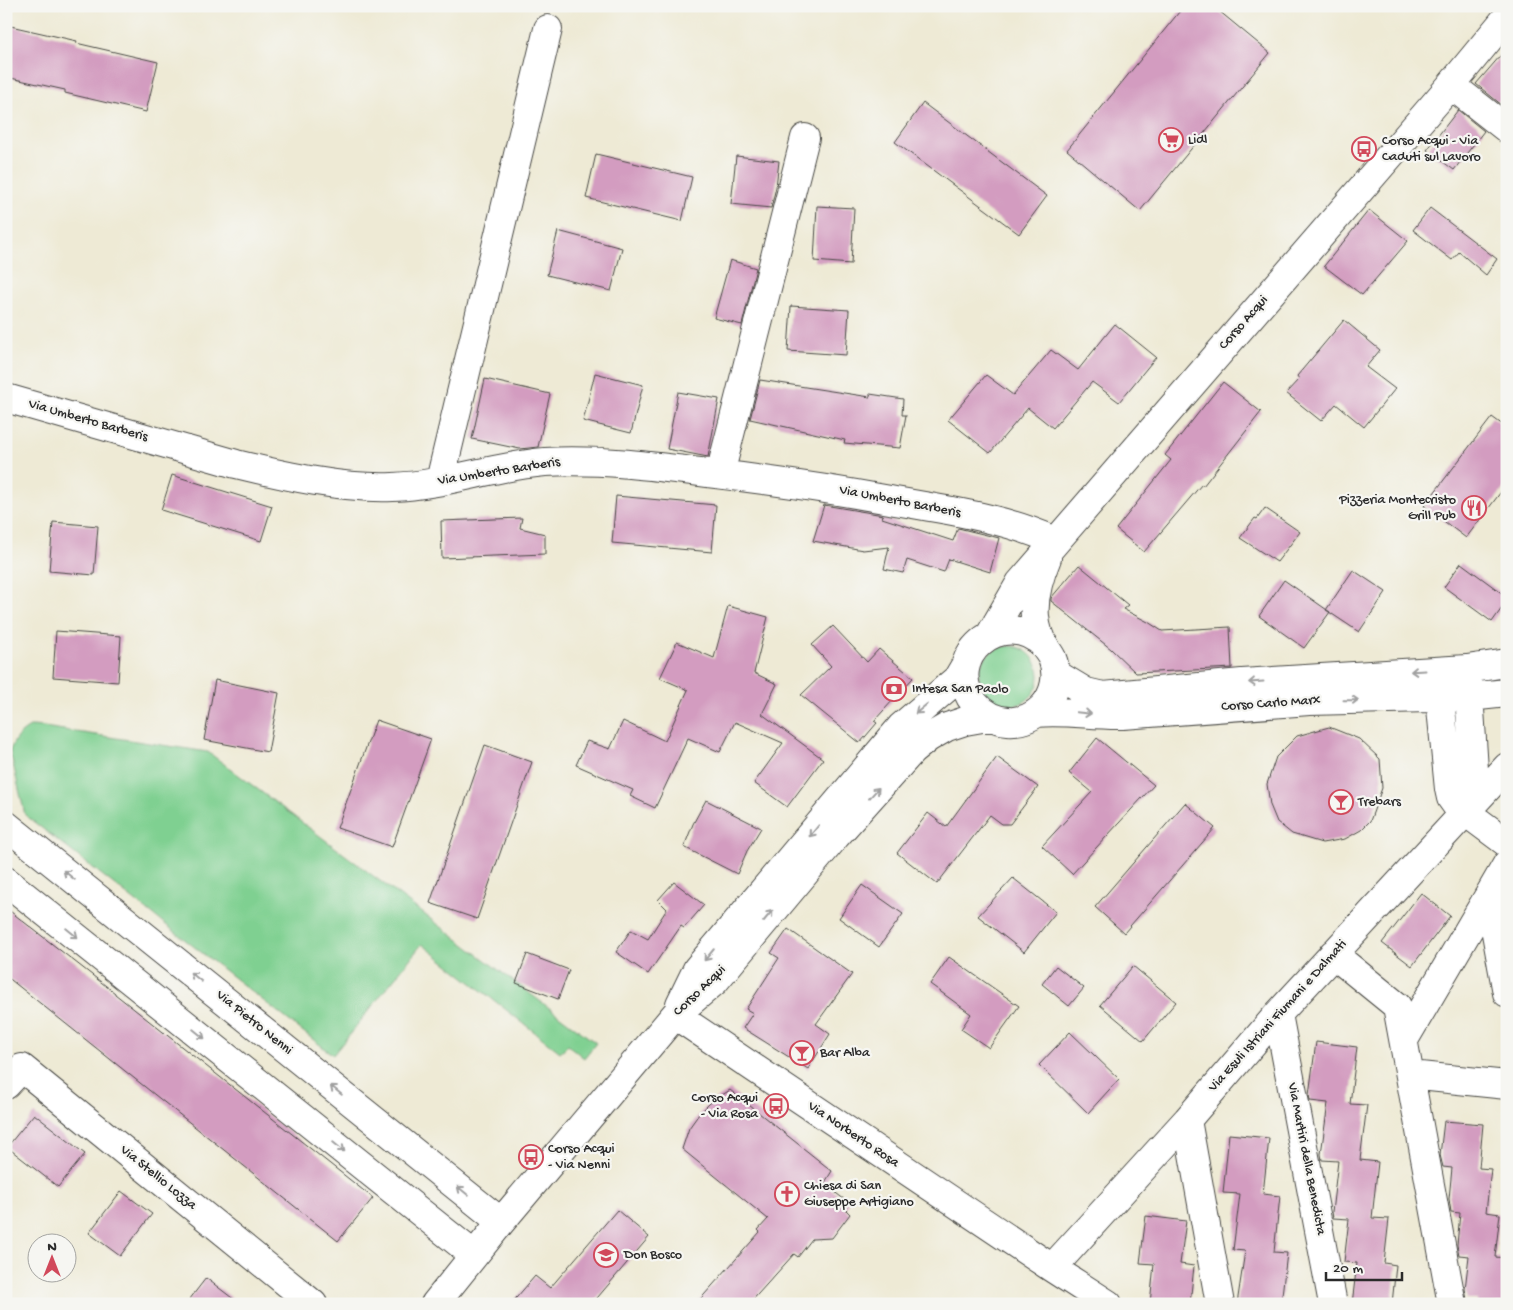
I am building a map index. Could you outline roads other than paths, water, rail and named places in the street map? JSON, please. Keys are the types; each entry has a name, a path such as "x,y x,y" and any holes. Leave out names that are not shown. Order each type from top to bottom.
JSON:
{"street":[{"name":"Corso Acqui","path":"990,635 1020,583 1055,541 1451,85 1507,17"},
{"path":"440,480 548,29"},
{"path":"1451,85 1507,129"},
{"path":"720,474 805,138"},
{"name":"Via Umberto Barberis","path":"6,398 274,473 363,486 394,487 544,462 656,466 837,490 930,507 1015,525 1055,541"},
{"path":"967,662 964,676 970,698 979,709 992,718 1014,721 1029,717 1047,703 1054,689 1056,674 1053,659 1044,646 1036,624 1035,596 1043,569 1055,541"},
{"path":"674,1015 697,969 901,727 957,680 974,649 984,638 1004,631 1019,631 1033,636 1044,646"},
{"name":"Corso Carlo Marx","path":"1056,674 1086,692 1103,696 1252,682 1467,669 1507,663"},
{"path":"1467,669 1471,806 1507,844"},
{"name":"Corso Carlo Marx","path":"1036,713 1123,715 1309,701 1469,697 1507,692"},
{"path":"1440,698 1448,790 1456,805 1471,806"},
{"name":"Corso Acqui","path":"435,1304 474,1254 674,1015 715,981 836,836 912,751 947,727 966,721 992,718"},
{"name":"Via Esuli Istriani Fiumani e Dalmati","path":"1052,1268 1187,1120 1278,1014 1507,767"},
{"name":"Via Pietro Nenni","path":"6,825 501,1222"},
{"path":"1404,1040 1507,864"},
{"path":"6,880 474,1254"},
{"path":"1489,895 1507,993"},
{"path":"1333,954 1397,1006 1452,1304"},
{"name":"Via Martiri della Benedicta","path":"1278,1014 1333,1304"},
{"name":"Via Norberto Rosa","path":"674,1015 1108,1304"},
{"name":"Via Stellio Lozza","path":"6,1085 22,1068 313,1304"},
{"path":"1410,1075 1507,1085"},
{"path":"1187,1120 1220,1304"}],"place":[{"name":"Lidl","path":"1171,140"},
{"name":"Corso Acqui - Via Caduti sul Lavoro","path":"1364,149"},
{"name":"Pizzeria Montecristo Grill Pub","path":"1474,508"},
{"name":"Intesa San Paolo","path":"894,689"},
{"name":"Trebars","path":"1341,802"},
{"name":"Bar Alba","path":"802,1053"},
{"name":"Corso Acqui - Via Rosa","path":"776,1106"},
{"name":"Corso Acqui - Via Nenni","path":"531,1157"},
{"name":"Chiesa di San Giuseppe Artigiano","path":"787,1194"},
{"name":"Don Bosco","path":"606,1255"}]}
